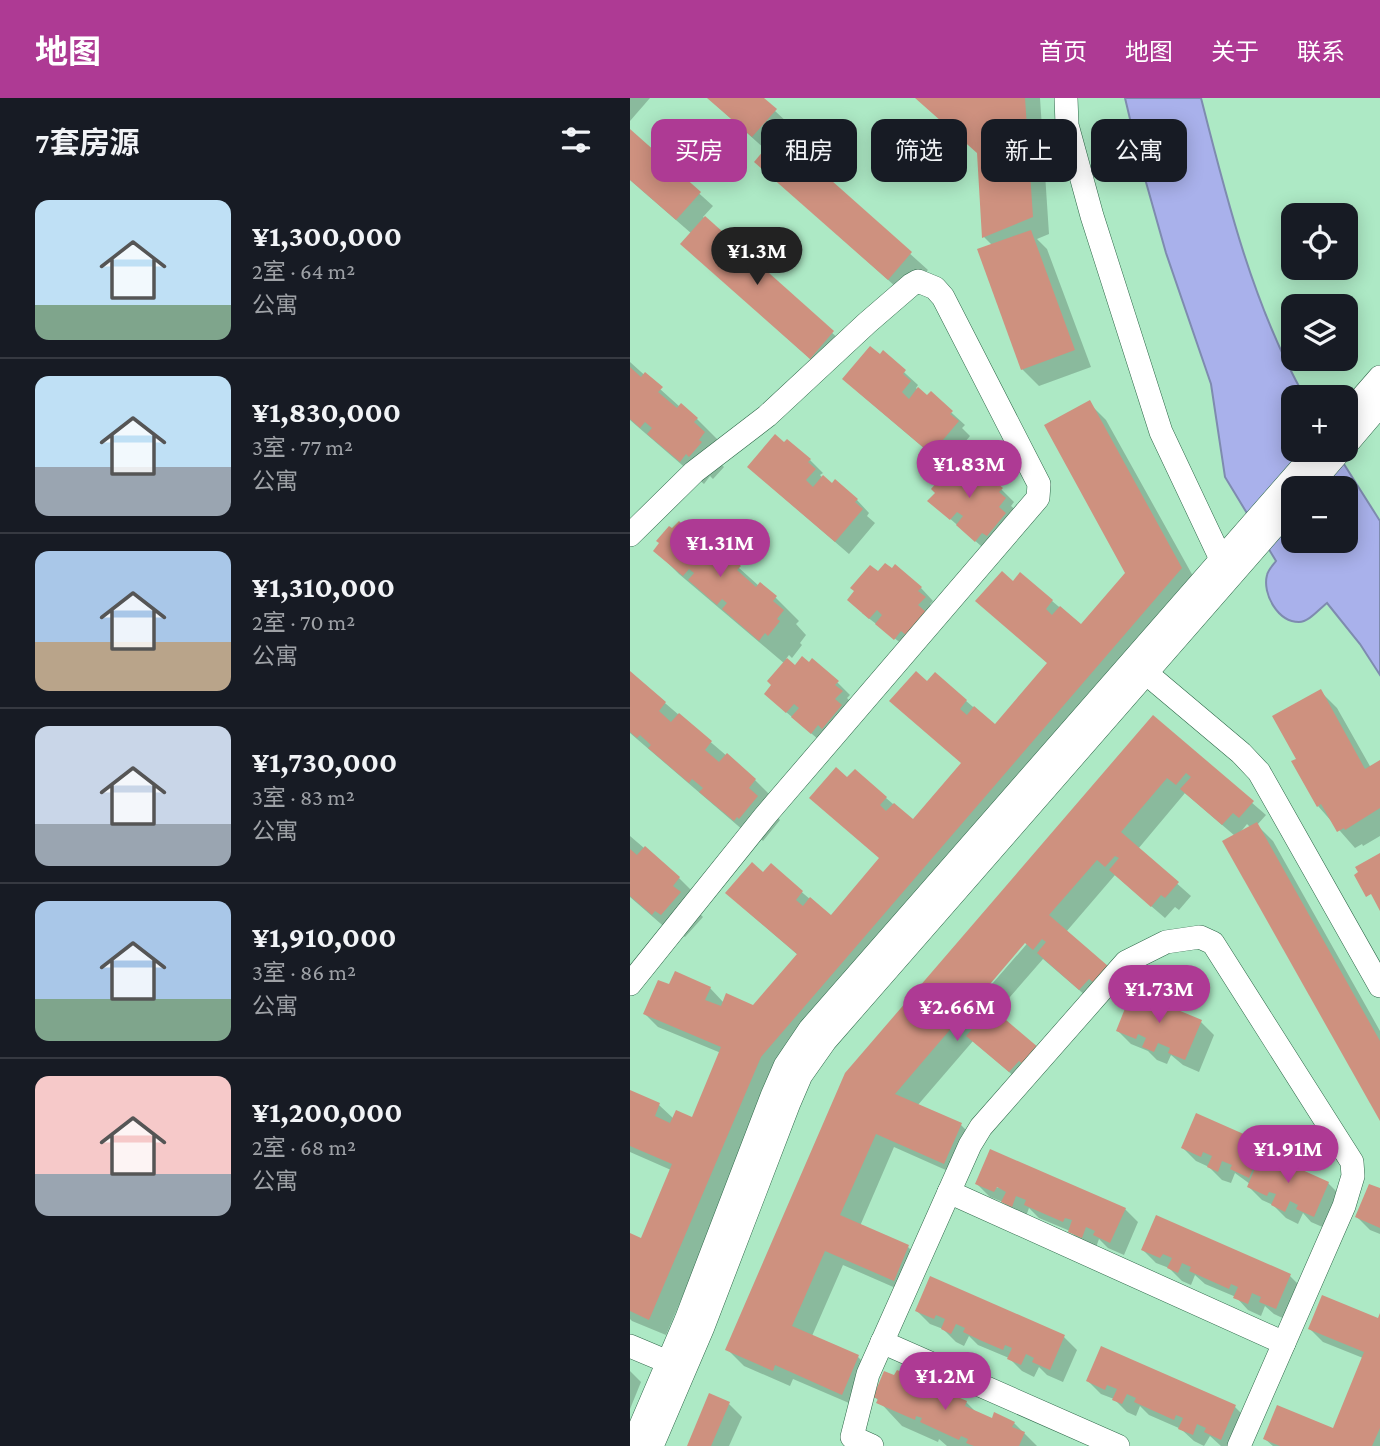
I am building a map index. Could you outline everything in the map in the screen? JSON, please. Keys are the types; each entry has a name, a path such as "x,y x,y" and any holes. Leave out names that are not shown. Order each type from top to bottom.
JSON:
{"street":[{"path":"1066,98 1068,125 1092,216 1161,432 1221,559"},
{"path":"630,535 694,472 767,416 867,323 918,281 936,288 943,297 1039,484 1038,498 765,816 630,984"},
{"path":"1358,416 1380,377"},
{"path":"1358,426 1380,405"},
{"path":"652,1446 704,1326 801,1075 825,1041 1146,673 1308,462"},
{"path":"632,1446 668,1362 772,1096 785,1066 810,1029 1221,559 1242,550 1281,516"},
{"path":"1146,673 1241,753 1259,772 1380,986"},
{"path":"872,1446 852,1437 868,1374 970,1145 981,1127 1126,962 1166,942 1191,937 1200,937 1213,943 1352,1162 1353,1176 1344,1206 1239,1446"},
{"path":"949,1192 1284,1343"},
{"path":"882,1342 1118,1446"},
{"path":"630,1346 668,1362"}],"water":[{"path":"1125,98 1201,98 1243,252 1281,350 1281,371 1291,371 1299,385 1281,385 1281,462 1343,462 1351,476 1281,476 1281,553 1358,553 1358,486 1380,521 1380,675 1360,644 1327,603 1310,618 1299,622 1284,617 1273,606 1266,582 1269,569 1276,561 1225,477 1211,384 1166,253 1146,182 1187,182 1187,119 1130,119"}],"building":[{"path":"707,98 764,98 777,109 768,119 761,119 761,127 752,137 747,133 747,119 731,119"},
{"path":"915,98 1025,98 1026,119 981,119 981,182 1031,182 1033,217 982,238 977,153 967,144 967,119 939,119"},
{"path":"630,129 651,148 651,182 690,182 701,192 676,220 630,180"},
{"path":"761,154 761,168 754,162"},
{"path":"777,182 833,182 912,252 888,280"},
{"path":"705,216 834,331 810,359 680,244"},
{"path":"1031,230 1075,350 1021,370 977,249"},
{"path":"870,346 880,354 883,350 906,370 903,374 911,381 902,392 909,399 918,387 927,395 931,391 953,411 950,414 959,421 931,454 842,379"},
{"path":"630,367 641,377 645,372 663,387 658,392 677,408 681,403 698,418 694,422 705,432 699,440 702,442 689,457 686,454 680,462 647,434 652,428 645,422 640,428 630,419"},
{"path":"1090,400 1182,568 761,1057 649,1320 630,1311 630,1233 641,1238 672,1164 630,1146 630,1090 660,1103 655,1116 670,1123 676,1110 692,1117 721,1047 643,1014 658,980 669,984 675,971 711,987 705,1000 721,1006 726,993 753,1005 797,954 725,893 752,862 763,872 771,863 803,891 796,900 803,906 810,897 831,915 879,858 809,798 836,767 847,777 855,769 887,797 880,805 886,811 894,803 913,819 961,763 889,701 916,671 927,681 935,672 967,700 960,709 967,715 974,706 995,724 1047,663 975,601 1002,571 1013,581 1020,572 1053,600 1046,609 1052,615 1060,606 1081,624 1125,573 1044,425"},
{"path":"775,434 784,442 787,439 811,459 808,462 816,469 806,480 813,487 823,475 832,483 835,479 858,499 855,502 863,509 835,542 747,467"},
{"path":"966,464 973,470 976,466 1003,488 999,492 1006,498 999,507 1006,513 987,536 982,533 975,542 956,525 963,516 957,512 950,520 927,501 935,493 931,489 951,466 959,473"},
{"path":"679,521 684,526 689,521 706,536 702,541 720,556 724,551 741,566 737,570 756,587 760,582 777,596 773,601 784,610 777,619 780,621 768,636 765,633 759,641 722,609 727,603 722,599 717,605 688,580 694,573 689,569 683,576 653,551 659,543 656,541 669,526 672,528"},
{"path":"885,563 892,568 895,564 922,587 918,591 926,597 918,605 926,612 906,635 901,631 894,640 875,624 882,615 877,610 869,619 847,600 854,591 850,588 870,565 878,571"},
{"path":"802,656 809,662 812,658 839,681 835,685 843,691 835,699 842,705 822,729 818,725 811,734 791,717 799,708 794,704 786,713 764,694 771,685 767,681 787,658 795,665"},
{"path":"630,671 666,702 659,711 671,722 679,713 712,741 705,750 719,762 727,753 756,779 749,788 758,796 739,819 737,817 734,821 699,792 703,788 692,779 689,783 648,748 651,745 640,735 637,738 630,732"},
{"path":"1321,689 1365,769 1380,760 1380,808 1345,830 1344,828 1337,832 1321,804 1317,807 1291,761 1296,759 1272,716"},
{"path":"1153,715 1254,801 1239,818 1233,813 1222,825 1180,789 1191,777 1186,773 1176,785 1167,778 1121,832 1179,882 1165,898 1161,895 1151,907 1109,870 1119,858 1115,856 1105,867 1097,860 1049,915 1108,966 1094,983 1089,979 1079,990 1037,953 1046,942 1042,939 1033,950 1025,943 979,997 1039,1048 1024,1065 1019,1061 1009,1072 966,1036 976,1025 972,1021 963,1032 954,1025 895,1094 962,1123 944,1164 876,1134 840,1215 909,1245 894,1281 825,1251 792,1326 859,1355 842,1395 775,1365 773,1371 725,1350 845,1073"},
{"path":"1257,822 1380,1041 1380,1121 1222,841"},
{"path":"645,846 680,877 673,886 681,892 661,915 655,911 652,915 630,896 630,849 637,855"},
{"path":"1380,853 1380,911 1371,894 1366,897 1354,875 1358,872 1355,867"},
{"path":"1132,991 1202,1020 1185,1060 1168,1053 1170,1048 1158,1043 1154,1052 1142,1047 1146,1038 1138,1034 1136,1039 1116,1031"},
{"path":"1196,1113 1264,1143 1249,1178 1230,1169 1232,1165 1222,1161 1218,1172 1207,1167 1212,1156 1203,1152 1201,1157 1181,1148"},
{"path":"990,1149 1126,1208 1110,1243 1093,1235 1095,1231 1086,1227 1082,1238 1068,1232 1072,1220 1065,1218 1063,1222 1024,1205 1026,1200 1016,1196 1012,1207 1001,1202 1006,1192 997,1187 994,1192 975,1184"},
{"path":"1262,1152 1329,1182 1314,1217 1296,1209 1298,1205 1290,1201 1285,1212 1271,1205 1276,1194 1269,1192 1267,1196 1247,1187"},
{"path":"1369,1184 1380,1188 1380,1228 1355,1217"},
{"path":"1156,1215 1291,1274 1276,1309 1259,1302 1261,1297 1252,1293 1248,1304 1233,1298 1238,1287 1231,1284 1229,1289 1189,1271 1191,1267 1182,1263 1178,1273 1167,1268 1172,1258 1163,1254 1160,1258 1141,1250"},
{"path":"930,1276 1065,1335 1050,1370 1032,1362 1034,1358 1026,1354 1021,1365 1007,1359 1012,1348 1005,1345 1003,1350 982,1341 963,1332 965,1328 956,1324 951,1334 941,1329 945,1319 936,1315 934,1319 915,1311"},
{"path":"1322,1295 1378,1318 1380,1313 1380,1428 1372,1446 1280,1446 1263,1439 1277,1405 1333,1428 1364,1352 1308,1329"},
{"path":"1101,1346 1236,1405 1221,1440 1204,1432 1206,1428 1197,1424 1193,1435 1178,1429 1183,1418 1176,1415 1174,1420 1134,1402 1136,1398 1127,1394 1122,1404 1112,1400 1117,1389 1107,1385 1105,1390 1086,1381"},
{"path":"897,1370 918,1379 916,1384 942,1396 944,1391 967,1401 965,1406 992,1418 994,1412 1015,1422 1012,1427 1025,1432 1019,1446 974,1446 966,1443 968,1439 961,1436 959,1440 920,1422 922,1418 916,1416 915,1420 876,1403 878,1399 873,1397 884,1371 894,1375"},
{"path":"709,1393 730,1402 711,1446 687,1446"}]}
